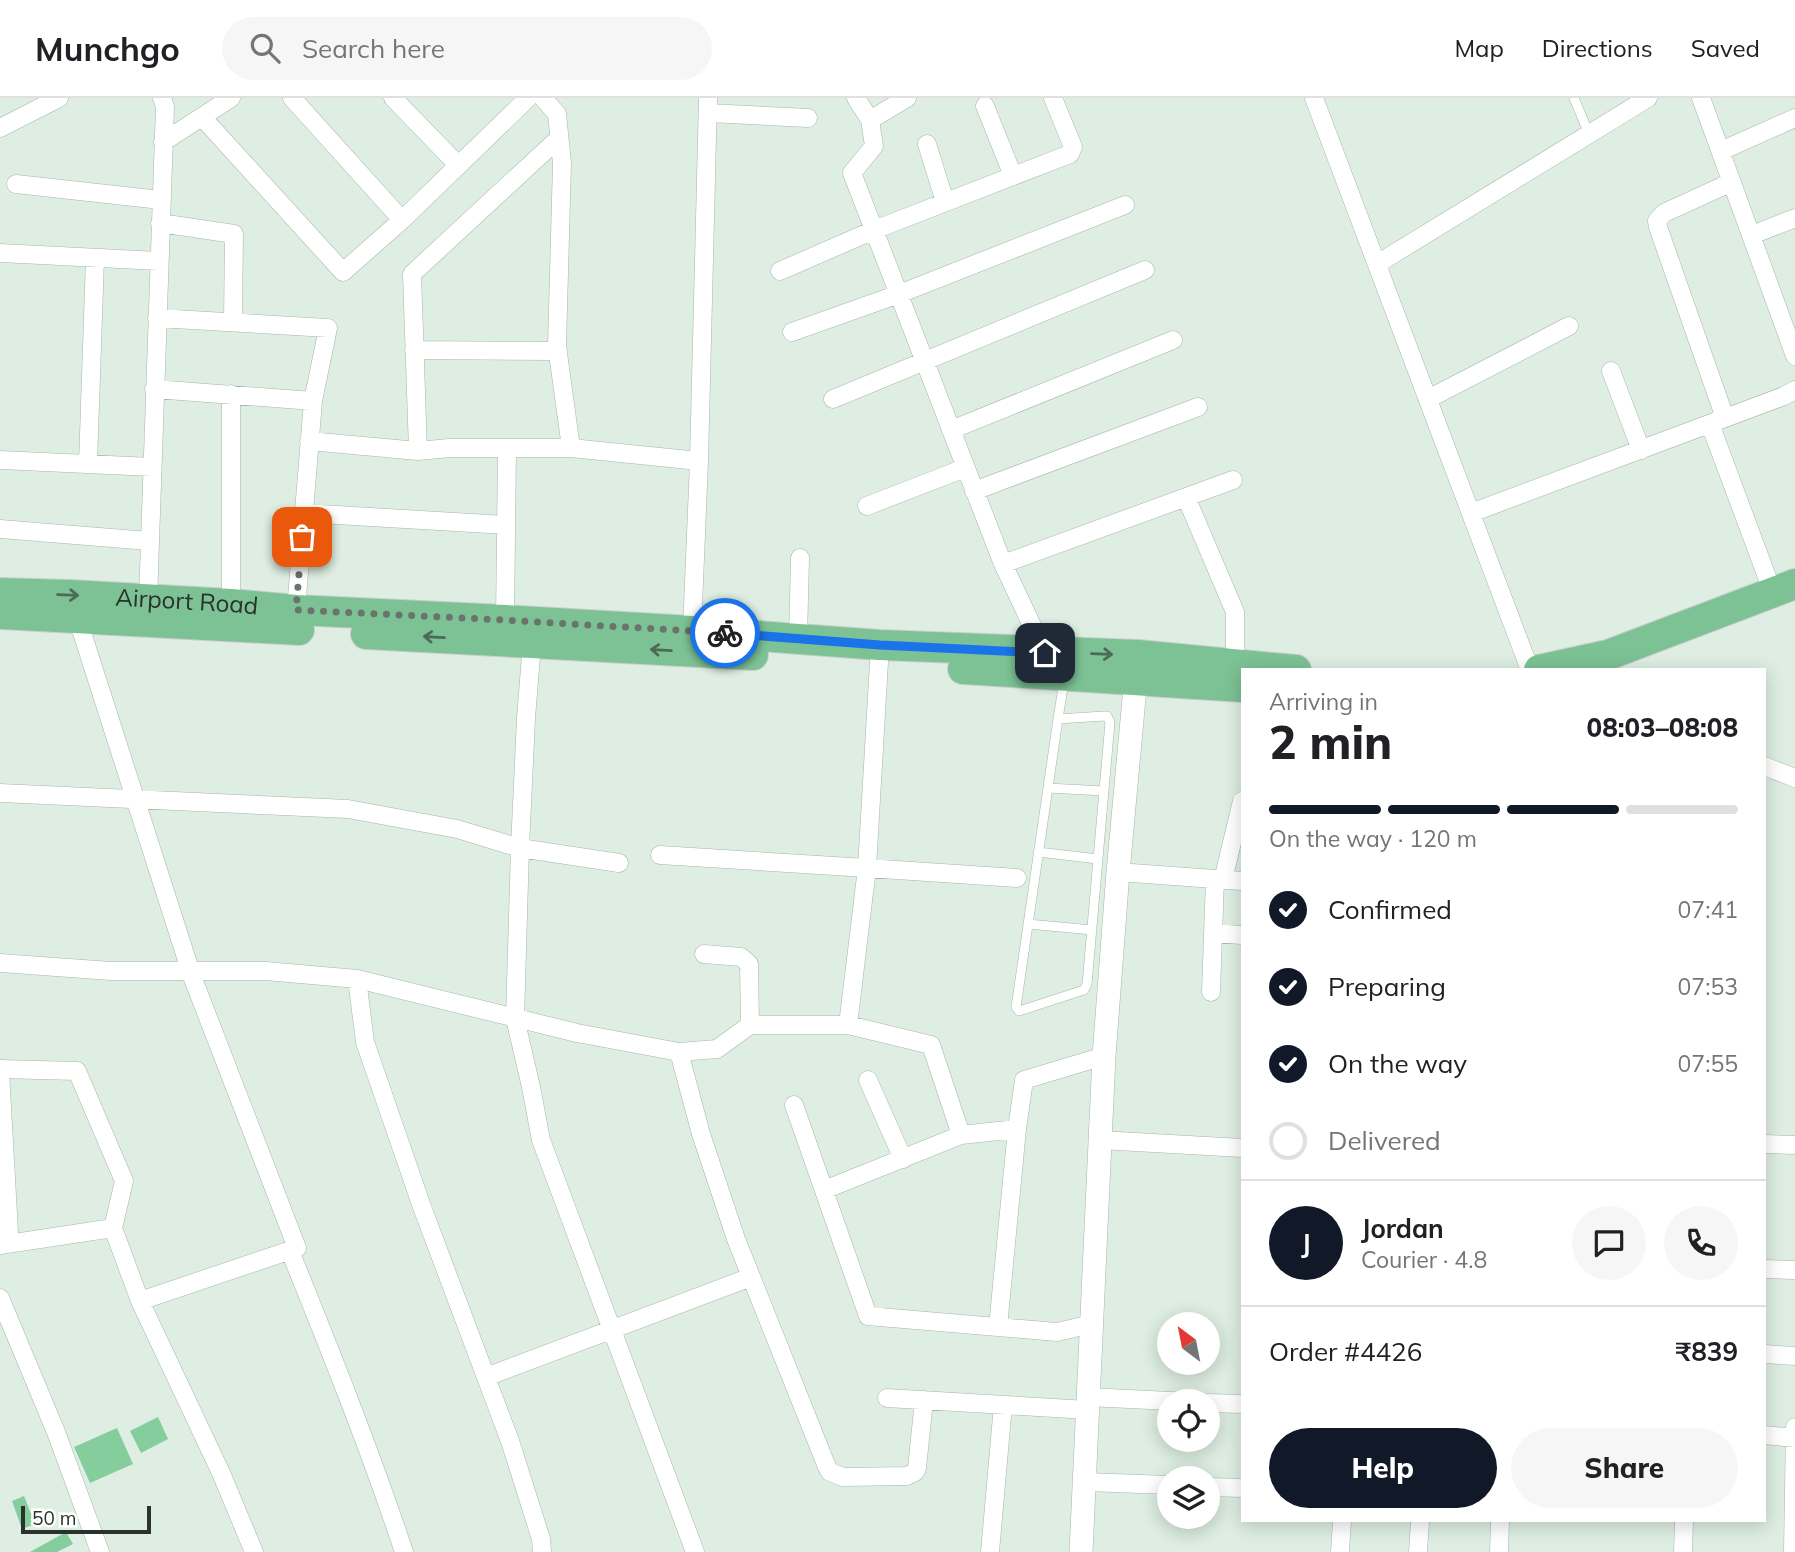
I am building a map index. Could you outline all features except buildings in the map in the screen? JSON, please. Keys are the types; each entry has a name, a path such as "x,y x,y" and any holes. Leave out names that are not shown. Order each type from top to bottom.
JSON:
{"highway":[{"name":"Airport Road","path":"0,593 231,604 1045,653 1137,668 1239,676"},
{"path":"1548,668 1608,655 1788,593"},
{"path":"1617,668 1788,593"},
{"name":"Airport Road","path":"0,614 879,662 1065,676 1137,668"}],"street":[{"path":"0,128 59,98"},
{"path":"148,600 165,107 162,98"},
{"path":"163,142 231,98"},
{"path":"292,98 402,220"},
{"path":"393,98 458,165"},
{"path":"202,117 342,272 402,220 528,98"},
{"path":"543,98 557,114 562,163 558,351 571,448"},
{"path":"856,98 870,120 874,146 852,173 1003,564 1045,653"},
{"path":"870,120 907,98"},
{"path":"780,271 874,230 1070,154 1073,146 1053,98"},
{"path":"1314,98 1529,668"},
{"path":"1377,264 1648,98"},
{"path":"1701,98 1752,235 1789,318 1795,356"},
{"path":"692,631 708,105 808,118"},
{"path":"985,106 1013,177"},
{"path":"1721,151 1795,118"},
{"path":"418,451 412,274 559,138"},
{"path":"927,145 945,202"},
{"path":"1732,182 1664,213 1657,221 1718,421 1788,593"},
{"path":"16,184 162,200"},
{"path":"792,332 899,294 1125,205"},
{"path":"1752,235 1795,218"},
{"path":"160,223 234,234 233,323"},
{"path":"0,253 159,261"},
{"path":"88,464 95,258"},
{"path":"833,398 1145,270"},
{"path":"157,318 328,328 313,401 296,610"},
{"path":"1427,399 1569,326"},
{"path":"951,430 1173,340"},
{"path":"414,350 558,351"},
{"path":"1611,371 1641,450"},
{"path":"154,389 313,401"},
{"path":"1471,513 1795,390"},
{"path":"231,394 231,604"},
{"path":"974,491 1198,407"},
{"path":"309,441 418,451 449,448 571,448 698,461"},
{"path":"505,620 507,448"},
{"path":"0,460 152,467"},
{"path":"867,506 965,468"},
{"path":"1003,564 1233,480"},
{"path":"1186,497 1235,612 1239,676"},
{"path":"303,513 506,525"},
{"path":"0,529 149,541"},
{"path":"797,639 800,558"},
{"path":"77,617 191,971 298,1248 140,1301"},
{"path":"532,643 526,719 514,1018 541,1140 695,1552"},
{"path":"848,1025 867,868 879,662"},
{"path":"1081,1552 1104,1056 1137,668"},
{"path":"1766,767 1795,778"},
{"path":"0,793 348,809 457,829 520,848 620,863"},
{"path":"1210,992 1219,880 1241,804"},
{"path":"660,855 1017,878"},
{"path":"1118,872 1241,881"},
{"path":"1213,933 1241,935"},
{"path":"704,954 741,957 750,964 750,1025"},
{"path":"0,962 111,971 266,971 357,979 577,1033 679,1052 717,1049 750,1025 848,1025 930,1045 961,1135"},
{"path":"357,979 365,1042 422,1207 510,1441 541,1539 542,1552"},
{"path":"679,1052 736,1239 827,1467 836,1476 843,1477 907,1476 915,1472 924,1400"},
{"path":"998,1327 1024,1080 1104,1056"},
{"path":"0,1243 9,1232 0,1070 77,1071 124,1181 113,1227 140,1301 221,1473 254,1552"},
{"path":"868,1080 902,1159"},
{"path":"794,1105 868,1316 1057,1332 1092,1324"},
{"path":"824,1190 961,1135 1017,1129"},
{"path":"1100,1140 1241,1148"},
{"path":"1766,1144 1795,1145"},
{"path":"0,1243 113,1227"},
{"path":"290,1251 382,1486 404,1552"},
{"path":"1766,1269 1795,1270"},
{"path":"486,1377 751,1277"},
{"path":"0,1298 56,1432 100,1552"},
{"path":"1766,1354 1795,1356"},
{"path":"887,1398 1003,1405 1157,1403"},
{"path":"1220,1403 1241,1404"},
{"path":"990,1552 1003,1405"},
{"path":"1793,1552 1795,1427"},
{"path":"1766,1435 1795,1438"},
{"path":"1085,1482 1157,1485"},
{"path":"1220,1487 1241,1488"},
{"path":"1340,1552 1342,1522"},
{"path":"1418,1552 1420,1522"},
{"path":"1499,1552 1500,1522"},
{"path":"1683,1552 1684,1522"}],"lane":[{"path":"1574,98 1589,134"},
{"path":"1058,719 1107,716 1109,719 1086,988 1019,1011 1016,1007 1038,852 1058,719 1065,676"},
{"path":"1048,788 1104,792"},
{"path":"1038,852 1098,859"},
{"path":"1028,924 1092,930"}],"way so far":[{"path":"302,537 296,610 725,633"}],"route":[{"path":"725,633 880,645 1045,653"}]}
